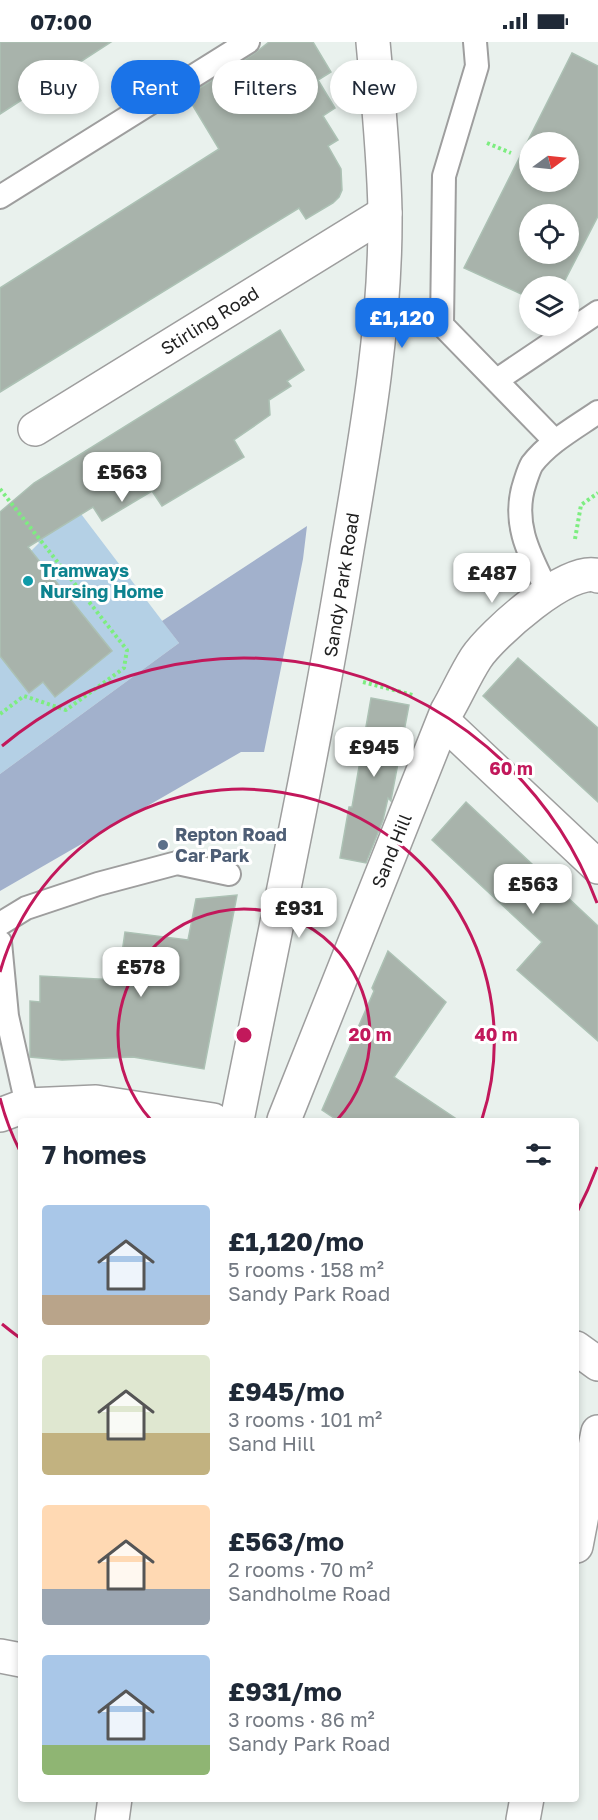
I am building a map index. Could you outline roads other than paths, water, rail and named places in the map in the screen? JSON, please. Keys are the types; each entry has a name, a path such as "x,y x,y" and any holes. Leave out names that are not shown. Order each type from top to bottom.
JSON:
{"street":[{"name":"Sandy Park Road","path":"237,1118 327,673 359,481 380,322 385,213 373,42"},
{"name":"Stirling Road","path":"35,429 385,213"},
{"name":"Sand Hill","path":"285,1118 447,711 477,657 512,621 582,575"},
{"path":"444,722 598,867"},
{"path":"14,1110 96,1102 200,1118"},
{"path":"579,1350 598,1364"},
{"path":"579,1530 598,1432"},
{"path":"0,1656 18,1659"},
{"path":"111,1820 114,1802"},
{"path":"523,1820 526,1802"}],"lane":[{"path":"0,196 248,42"},
{"path":"475,42 477,66 444,176 442,325 555,441"},
{"path":"497,380 598,312"},
{"path":"582,575 530,556 521,528 521,494 531,465 555,441 598,412"},
{"path":"0,924 26,908 98,884 177,863 230,874"},
{"path":"0,942 14,1110"}],"place":[{"name":"Tramways Nursing Home","path":"28,581"},
{"name":"Repton Road Car Park","path":"163,845"}]}
